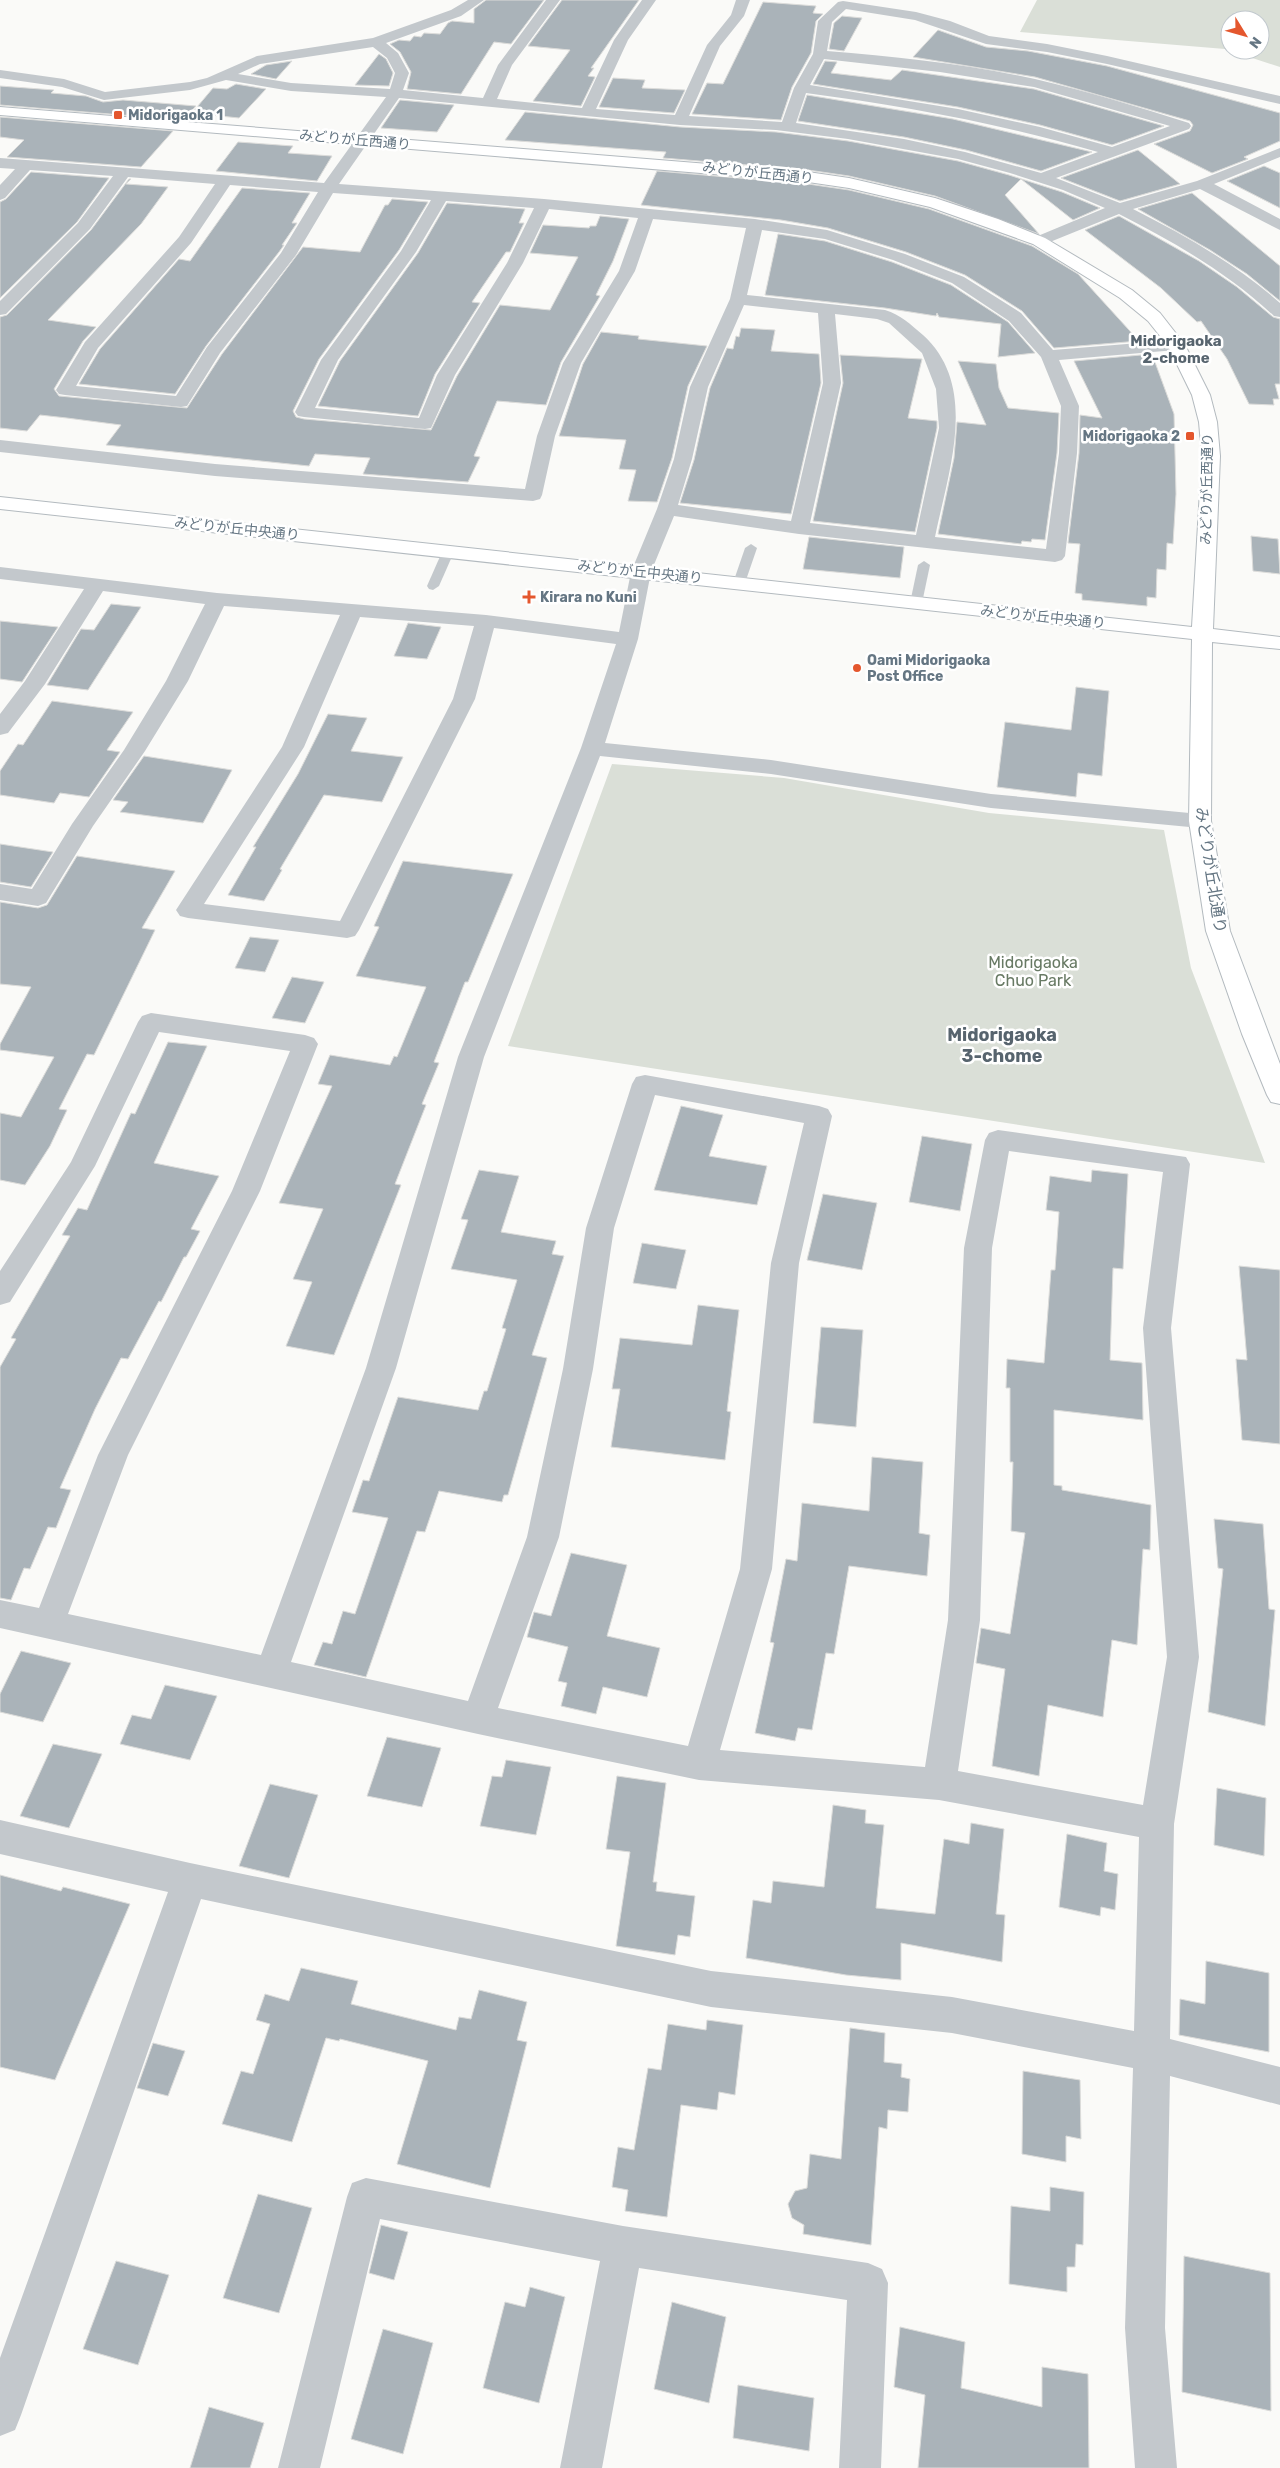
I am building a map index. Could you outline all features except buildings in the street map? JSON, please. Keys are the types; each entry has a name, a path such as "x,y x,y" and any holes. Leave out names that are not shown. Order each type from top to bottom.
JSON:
{"street":[{"path":"0,74 64,83 104,96 190,86 225,75 256,60 376,42 456,13 476,0"},
{"path":"488,103 505,65 553,0"},
{"path":"586,113 621,40 649,0"},
{"path":"680,121 714,44 737,16 743,0"},
{"path":"788,126 801,88 820,54 825,21 843,5 916,16 945,24 986,40 1047,48 1107,60 1280,100"},
{"path":"225,181 185,240 90,346 65,390 181,402 213,351 288,255 328,188 395,94 402,73 393,56 376,42"},
{"path":"820,54 917,64 1013,79 1102,101 1184,126 1042,178"},
{"path":"225,75 279,87 395,94 680,121 788,126 869,136 948,152 1042,178 1121,208 1193,246 1262,294 1280,312"},
{"path":"801,88 898,100 971,114 1053,134 1112,152"},
{"name":"みどりが丘西通り","path":"0,111 808,177 857,185 935,203 992,222 1039,242 1126,294 1154,317 1176,345 1201,394 1208,422 1210,456 1202,635"},
{"path":"1039,242 1121,208 1202,184 1276,157"},
{"path":"0,163 544,204 755,224 827,234 899,257 958,280 1015,317 1049,356 1070,406 1068,453 1055,556 799,528 667,509"},
{"path":"0,196 26,165"},
{"path":"0,310 84,226 123,173"},
{"path":"1202,184 1280,225"},
{"path":"440,196 408,252 330,360 304,412 425,424 446,375 515,263 544,204"},
{"path":"0,446 215,470 533,495 546,436 572,363 627,271 647,214"},
{"path":"271,1672 382,1368 471,1058 592,748 628,639 641,572 667,509 683,459 699,387 738,299 755,224"},
{"path":"738,299 826,310 879,314 895,319 930,351 945,390 948,428 924,541"},
{"path":"799,528 832,383 826,310"},
{"path":"1049,356 1176,345"},
{"name":"みどりが丘中央通り","path":"0,503 1280,643"},
{"path":"0,573 217,599 486,621 628,639"},
{"path":"0,728 34,684 97,585"},
{"path":"0,892 38,898 83,824 134,751 177,681 217,599"},
{"path":"353,609 327,673 293,747 244,820 188,910 347,930 464,699 486,621"},
{"name":"みどりが丘北通り","path":"1202,635 1200,821 1218,930 1255,1034 1280,1095"},
{"path":"592,748 771,767 991,801 1200,821"},
{"path":"0,1294 82,1166 151,1022 305,1044 246,1191 113,1455 49,1623"},
{"path":"478,1719 543,1537 578,1369 600,1228 645,1084 819,1116 786,1263 756,1569 699,1764"},
{"path":"939,1784 964,1620 978,1248 998,1140 1178,1164 1157,1328 1183,1656 1157,1824 1145,2328 1156,2468"},
{"path":"0,1614 49,1623 478,1719 699,1764 939,1784 1157,1824"},
{"path":"0,1837 190,1880 710,1989 952,2015 1151,2054 1280,2086"},
{"path":"0,2415 190,1880"},
{"path":"299,2468 366,2197 623,2246 868,2283 860,2468"},
{"path":"581,2468 623,2246"}],"lane":[{"path":"739,583 751,548"},
{"path":"434,586 448,552"},
{"path":"916,603 924,565"}],"green space":[{"path":"1037,0 1280,0 1280,67 1259,60 1270,60 1270,10 1220,10 1220,49 1020,32"},
{"name":"Midorigaoka Chuo Park","path":"612,764 784,778 989,813 1164,830 1191,968 1265,1163 508,1046"}],"place":[{"name":"Midorigaoka 1","path":"118,115"},
{"name":"Midorigaoka 2","path":"1190,436"},
{"name":"Kirara no Kuni","path":"529,597"},
{"name":"Oami Midorigaoka Post Office","path":"857,668"}],"district":[{"name":"Midorigaoka 2-chome","path":"1176,350"},
{"name":"Midorigaoka 3-chome","path":"1002,1045"}]}
